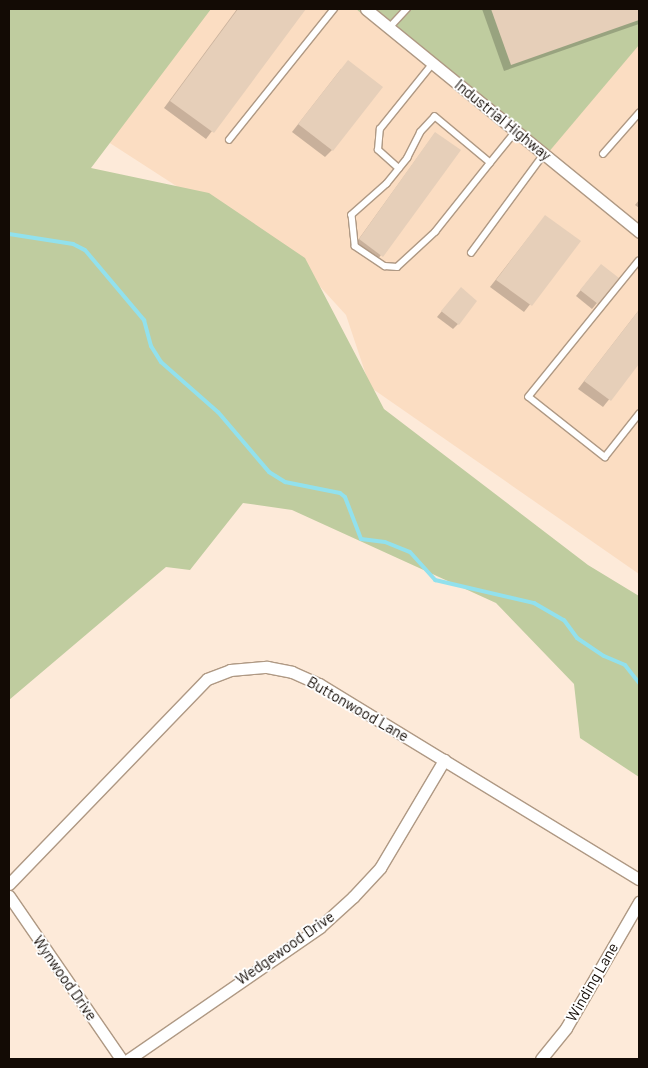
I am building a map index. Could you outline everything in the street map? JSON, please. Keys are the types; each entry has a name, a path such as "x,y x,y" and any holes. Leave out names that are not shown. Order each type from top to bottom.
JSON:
{"street":[{"name":"Industrial Highway","path":"366,9 639,232"},
{"name":"Buttonwood Lane","path":"9,884 187,696 207,679 230,670 267,667 292,672 320,684 639,879"},
{"name":"Wedgewood Drive","path":"129,1059 320,927 354,897 380,868 444,760"},
{"name":"Wynwood Drive","path":"9,896 121,1059"},
{"name":"Winding Lane","path":"541,1059 566,1028 639,902"}],"lane":[{"path":"229,140 334,9"},
{"path":"389,28 407,9"},
{"path":"399,169 378,150 380,129 433,63"},
{"path":"603,154 639,113"},
{"path":"490,163 435,117 421,132 408,158 399,169 352,215 351,229 355,246 385,266 397,267 435,232 516,131"},
{"path":"471,253 544,154"},
{"path":"639,261 529,396 604,457 639,414"}],"shaded area":[{"path":"9,9 639,9 639,574 370,387 346,315 303,268 99,136"}],"green space":[{"path":"9,9 211,9 91,168 209,193 305,258 384,409 588,565 639,596 639,777 580,738 574,684 496,603 292,510 243,503 190,570 166,567 9,700"},
{"path":"356,9 639,9 639,45 542,160"}],"building":[{"path":"238,9 306,9 214,133 170,101"},
{"path":"491,9 639,9 639,20 511,65"},
{"path":"348,60 383,87 333,151 298,124"},
{"path":"435,132 461,150 383,257 359,239"},
{"path":"545,215 581,241 532,306 496,280"},
{"path":"601,264 619,278 598,304 580,290"},
{"path":"461,287 477,301 459,325 441,311"},
{"path":"639,310 639,364 611,401 584,381"}],"waterway":[{"path":"9,234 73,244 85,250 144,320 151,346 161,362 218,412 269,472 285,482 340,493 345,497 361,539 385,542 410,552 435,580 534,603 564,620 577,638 604,656 625,665 639,683"}]}
